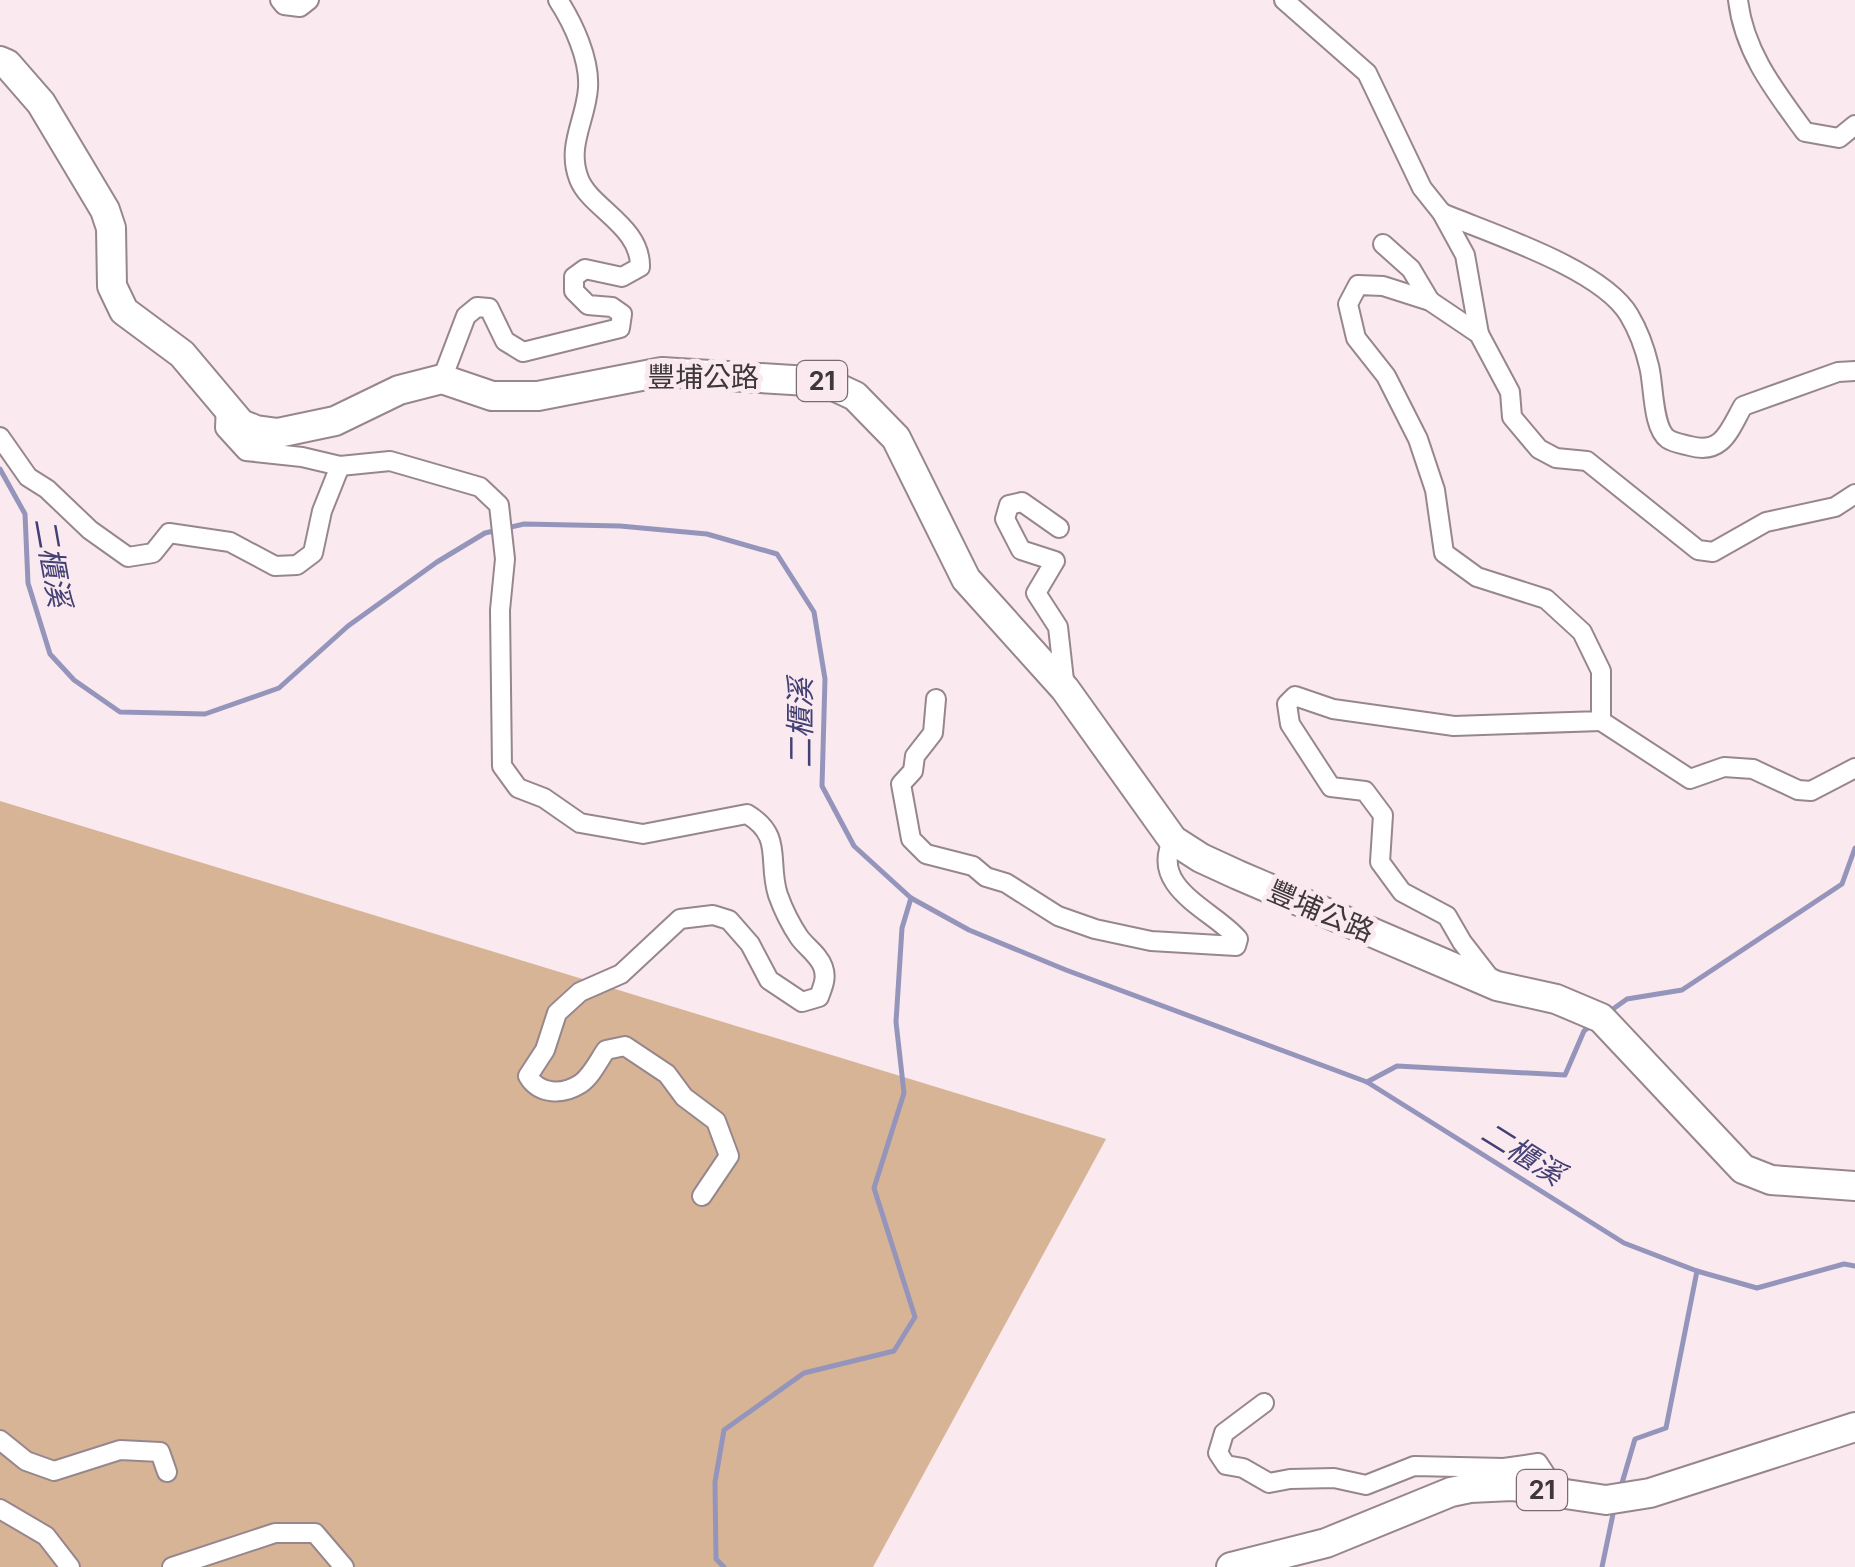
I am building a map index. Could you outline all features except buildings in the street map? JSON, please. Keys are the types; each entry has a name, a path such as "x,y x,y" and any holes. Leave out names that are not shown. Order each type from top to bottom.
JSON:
{"main road":[{"path":"0,60 41,103 105,210 111,228 112,286 124,311 182,354 241,424 278,433 335,420 400,390 442,380"},
{"name":"豐埔公路","path":"442,380 492,396 538,396 662,372 826,382 854,396 896,438 966,578 1065,689 1173,840 1238,875 1497,986 1556,999 1605,1022 1743,1169 1771,1180 1855,1186"},
{"name":"21","path":"1231,1567 1326,1543 1451,1492 1512,1486 1606,1500 1650,1494 1855,1427"}],"street":[{"path":"280,0 284,5 300,7 309,0"},
{"path":"442,380 466,316 476,308 490,308 505,341 523,352 620,328 622,314 612,307 588,305 574,290 574,277 585,270 622,277 640,266 640,252 612,214 580,182 573,150 589,86 576,27 558,0"},
{"path":"1284,0 1367,72 1422,188 1442,213 1465,255 1479,334 1510,392 1512,417 1539,450 1556,458 1587,461 1698,550 1713,552 1766,522 1834,507 1855,494"},
{"path":"1738,0 1739,14 1760,70 1805,132 1839,138 1855,125"},
{"path":"1442,213 1578,270 1623,307 1650,368 1659,428 1666,438 1708,450 1714,448 1743,406 1838,372 1855,371"},
{"path":"1383,244 1411,269 1430,301"},
{"path":"1479,334 1430,301 1383,286 1358,285 1348,304 1356,338 1386,376 1418,439 1434,490 1444,553 1476,577 1546,599 1582,632 1601,671 1602,722"},
{"path":"226,404 225,428 246,451 302,456 340,466 390,461 480,487 499,505 504,559 500,610 502,766 518,788 544,798 580,823 643,834 747,814 762,823 773,844 772,876 782,905 799,937 822,963 826,979 820,997 802,1002 768,980 750,944 729,920 713,915 680,919 621,974 580,992 556,1013 545,1050 528,1076 544,1092 557,1092 582,1083 606,1050 625,1046 667,1074 684,1097 716,1122 729,1156 702,1196"},
{"path":"0,437 28,477 47,489 90,530 128,556 152,553 169,533 230,542 275,566 297,566 313,553 322,511 340,466"},
{"path":"1059,528 1022,502 1009,505 1005,519 1022,550 1055,561 1036,593 1058,627 1065,689"},
{"path":"1497,986 1462,942 1448,916 1402,892 1380,862 1383,815 1365,791 1331,787 1290,724 1287,704 1295,696 1333,709 1454,726 1602,722 1690,779 1724,767 1738,768 1811,791 1855,768"},
{"path":"936,699 933,733 915,756 913,771 901,784 911,839 926,854 974,866 986,877 1006,884 1058,916 1095,928 1151,941 1236,946 1238,939 1230,930 1194,906 1172,877 1168,850 1173,840"},
{"path":"1264,1402 1224,1433 1218,1453 1226,1465 1243,1468 1269,1484 1290,1479 1334,1478 1366,1485 1414,1466 1489,1468 1538,1463 1556,1492"},
{"path":"0,1440 26,1462 54,1472 120,1450 160,1452 167,1472"},
{"path":"0,1508 46,1536 70,1567"},
{"path":"172,1567 275,1533 315,1533 344,1567"}],"shaded area":[{"path":"0,801 1106,1139 873,1567 0,1567"}],"waterway":[{"name":"二櫃溪","path":"0,469 25,514 28,583 50,654 74,680 120,712 205,714 279,688 348,626 485,533 524,524 620,526 707,534 777,554 814,612 825,679 822,786 854,846 911,898 969,930 1066,970 1367,1082 1624,1243 1697,1271 1757,1288 1844,1264 1855,1266"},
{"path":"1613,1009 1627,999 1682,990 1842,884 1855,848"},
{"path":"724,1567 716,1559 715,1482 724,1430 804,1373 894,1351 915,1317 874,1188 904,1093 896,1022 902,928 911,898"},
{"path":"1367,1082 1397,1066 1565,1075 1589,1027"},
{"path":"1622,1483 1635,1439 1666,1428 1697,1271"},
{"path":"1602,1567 1613,1514"}]}
